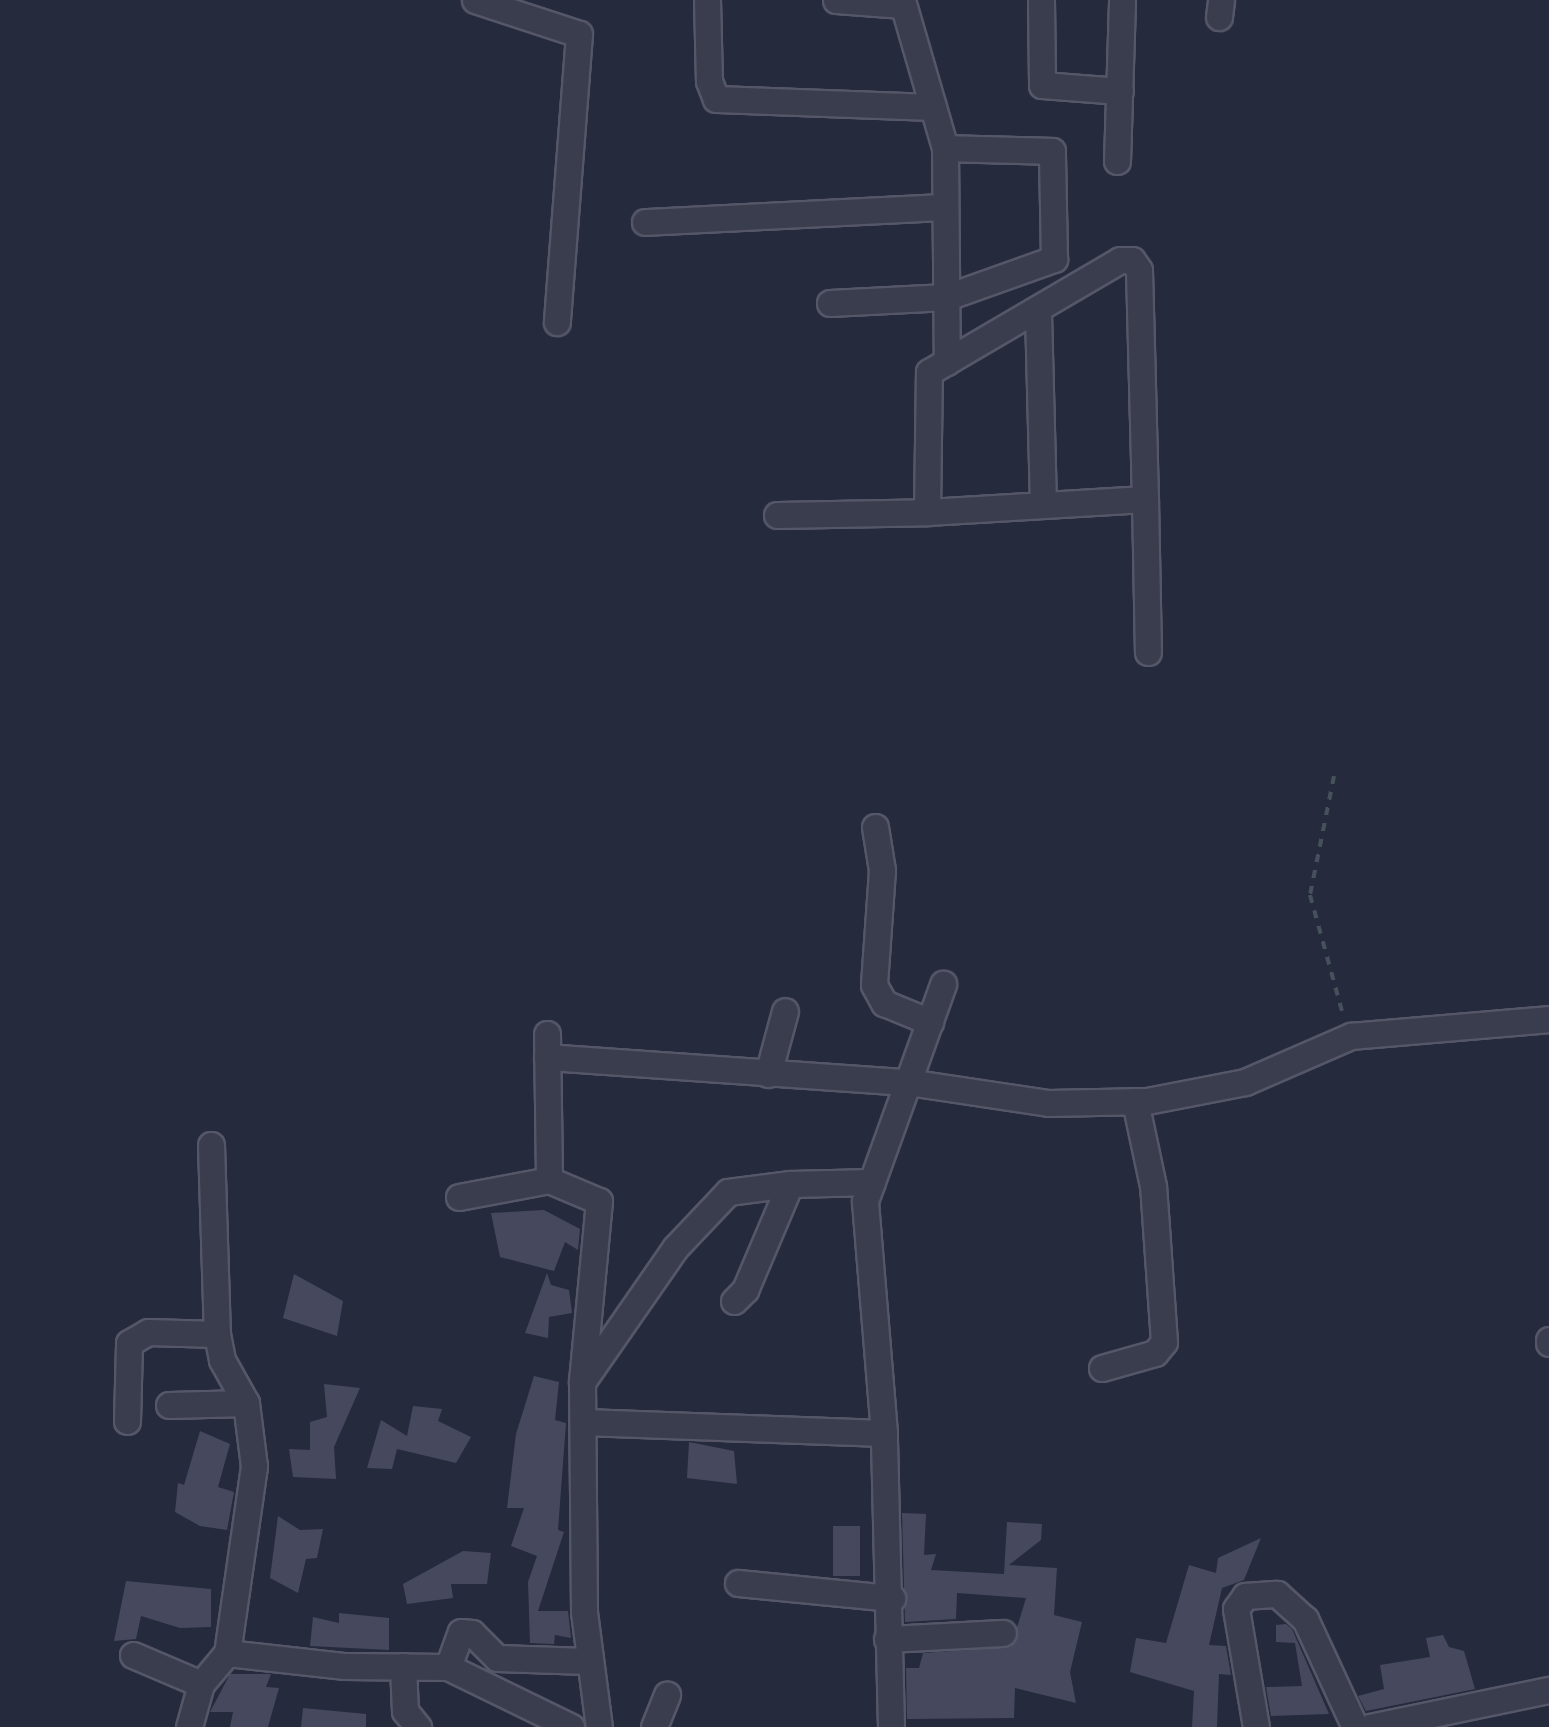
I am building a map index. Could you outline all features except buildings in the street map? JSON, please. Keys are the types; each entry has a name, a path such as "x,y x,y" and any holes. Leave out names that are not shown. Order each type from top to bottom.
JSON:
{"street":[{"path":"476,0 579,34 557,322"},
{"path":"707,0 709,81 716,99 933,108"},
{"path":"836,0 902,3 945,148 947,362"},
{"path":"1041,0 1042,85 1120,90"},
{"path":"1118,161 1122,0"},
{"path":"830,303 946,297 1054,259 1052,150 945,148"},
{"path":"645,222 945,207"},
{"path":"927,512 926,382 947,362 1038,312 1120,260 1132,260 1139,270 1148,652"},
{"path":"1038,312 1043,505"},
{"path":"777,515 927,512 1145,498"},
{"path":"876,827 882,870 874,985 884,1002 930,1022"},
{"path":"891,1727 887,1639 892,1598 884,1432 865,1200 944,984"},
{"path":"768,1074 786,1011"},
{"path":"549,1180 547,1046 768,1074 908,1082 1021,1101 1136,1101 1245,1082 1351,1036 1549,1020"},
{"path":"1102,1368 1154,1353 1164,1342 1153,1186 1136,1101"},
{"path":"189,1727 201,1684 227,1653 254,1466 246,1403 222,1360 217,1334 211,1146"},
{"path":"459,1197 549,1180 599,1201 582,1382 588,1661 599,1727"},
{"path":"582,1382 676,1248 728,1192 790,1184 872,1182"},
{"path":"734,1301 745,1290 790,1184"},
{"path":"126,1422 129,1344 136,1336 217,1334"},
{"path":"169,1406 246,1403"},
{"path":"583,1422 884,1432"},
{"path":"738,1582 892,1598"},
{"path":"1256,1727 1236,1609 1245,1596 1277,1594 1306,1620 1354,1727"},
{"path":"448,1666 458,1634 467,1632 497,1658 588,1661"},
{"path":"887,1639 1003,1634"},
{"path":"227,1653 448,1666 571,1727"},
{"path":"133,1655 201,1684"},
{"path":"403,1666 405,1711 418,1727"},
{"path":"1370,1727 1444,1718 1549,1690"},
{"path":"654,1727 667,1694"}],"path":[{"path":"1334,776 1310,895 1351,1036"}]}
